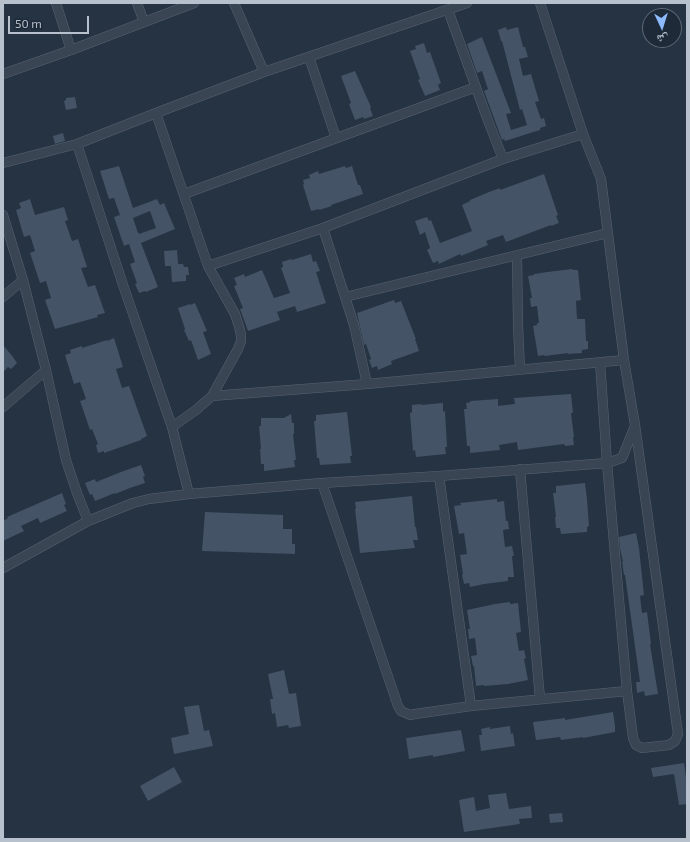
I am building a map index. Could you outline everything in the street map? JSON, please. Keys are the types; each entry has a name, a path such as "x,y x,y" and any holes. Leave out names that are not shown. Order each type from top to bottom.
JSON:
{"street":[{"path":"56,3 71,50"},
{"path":"137,3 144,22"},
{"path":"3,74 194,3"},
{"path":"234,3 264,72"},
{"path":"3,163 77,144 156,112 264,72 467,3"},
{"path":"540,3 583,134 600,179 624,360 635,425 678,734 675,741 669,744 642,748 636,745 633,738 627,691 606,463 600,362"},
{"path":"448,10 503,159"},
{"path":"309,57 336,138"},
{"path":"184,194 476,87"},
{"path":"156,112 208,266 235,314 241,336 238,349 212,396 196,410 172,427"},
{"path":"208,266 323,228 503,159 583,134"},
{"path":"77,144 123,285 172,427 189,494"},
{"path":"3,215 23,280 46,370 66,460 88,521"},
{"path":"323,228 354,325 367,384"},
{"path":"345,297 608,233"},
{"path":"517,255 520,369"},
{"path":"3,297 23,280"},
{"path":"212,396 367,384 624,360"},
{"path":"3,407 46,370"},
{"path":"3,568 88,521 133,503 149,499 189,494 322,483 439,476 606,463 622,458 635,425"},
{"path":"520,470 540,699"},
{"path":"439,476 471,706"},
{"path":"322,483 401,711 410,715 471,706 627,691"}],"building":[{"path":"506,27 507,30 518,27 523,47 525,47 528,57 519,59 523,76 531,74 539,101 535,102 541,119 544,118 546,126 540,128 540,130 505,141 504,139 502,140 484,91 488,89 482,71 477,73 467,44 482,37 511,113 506,114 511,130 527,125 522,109 520,110 498,30"},
{"path":"424,43 427,53 430,52 441,83 438,85 440,90 425,96 418,80 420,79 410,51 416,49 415,46"},
{"path":"355,71 371,107 373,116 355,120 349,104 351,103 341,76"},
{"path":"75,97 77,108 66,110 64,101 66,98"},
{"path":"63,133 65,141 55,144 53,136"},
{"path":"119,166 133,208 157,199 160,205 164,203 175,229 141,243 158,287 139,293 130,264 135,262 129,244 124,246 114,217 120,215 114,198 109,199 100,171","holes":["150,211 156,228 139,234 133,218"]},
{"path":"345,166 346,168 352,166 358,185 360,185 363,194 331,205 332,206 311,211 303,185 303,180 310,178 309,175 318,171 319,174"},
{"path":"544,174 558,215 556,216 559,223 506,242 503,235 486,241 488,245 461,256 460,254 439,264 438,261 433,263 427,250 430,248 425,232 420,235 415,221 427,217 429,221 431,220 440,243 472,231 462,205 489,192 500,188 500,190"},
{"path":"30,199 35,215 64,207 68,220 65,221 72,241 78,239 87,267 81,268 88,287 95,285 105,313 97,315 98,317 55,329 45,300 51,298 46,281 40,283 30,253 35,251 30,235 24,237 16,210 21,208 19,203"},
{"path":"177,250 178,264 183,264 184,267 188,267 189,275 186,275 186,281 172,282 171,266 165,266 164,251"},
{"path":"311,254 313,262 316,261 320,271 316,272 326,303 297,312 295,306 277,312 280,320 248,331 240,309 243,308 234,286 237,285 234,278 244,274 245,277 262,270 274,298 290,293 281,268 283,267 282,262"},
{"path":"572,269 578,270 581,300 576,301 577,319 585,319 588,349 582,350 582,353 538,356 533,326 539,323 537,306 531,307 530,298 532,298 528,276"},
{"path":"394,300 395,303 401,301 416,339 419,351 391,361 392,364 378,370 377,366 372,368 369,360 371,359 366,344 364,345 357,313"},
{"path":"195,303 207,331 203,332 211,354 198,360 191,340 189,341 184,330 185,329 178,308"},
{"path":"114,338 123,367 116,369 122,388 129,386 147,436 141,440 104,453 104,451 98,453 96,445 98,444 92,429 90,430 80,401 86,399 80,382 74,384 65,355 71,353 70,350 82,346 82,348"},
{"path":"3,345 17,363 11,369 8,367 3,372"},
{"path":"571,394 574,445 565,446 564,444 518,450 517,442 499,445 500,450 470,453 470,446 467,446 464,409 467,409 466,403 471,402 470,401 498,399 498,406 515,404 514,398"},
{"path":"443,403 443,412 445,411 446,454 416,457 415,450 413,451 410,413 412,412 412,405"},
{"path":"347,412 352,456 350,456 351,463 320,465 319,458 317,458 314,421 316,421 316,415"},
{"path":"291,414 292,423 294,423 293,434 296,460 294,460 295,467 264,471 264,464 261,464 260,449 259,426 261,426 261,418 284,418"},
{"path":"141,465 145,476 143,477 145,483 95,501 92,494 90,495 85,483 95,479 96,482"},
{"path":"585,483 589,526 587,527 587,532 561,534 560,528 556,528 553,493 556,493 556,486"},
{"path":"62,493 66,504 64,505 67,511 40,523 38,518 21,526 24,531 3,541 3,521 8,518 7,517"},
{"path":"412,496 415,527 418,540 413,540 415,548 360,553 355,502"},
{"path":"497,499 497,502 504,501 506,521 508,521 509,529 503,530 505,547 512,546 514,556 512,556 514,577 508,577 508,581 470,587 469,583 464,584 462,575 460,555 467,554 464,533 459,534 454,506 461,505 460,503"},
{"path":"205,512 283,515 283,529 292,529 292,544 295,544 295,554 202,551"},
{"path":"636,533 644,595 640,596 642,613 647,612 650,644 658,694 645,696 644,691 637,693 636,682 640,682 619,537"},
{"path":"510,602 510,604 518,603 521,632 516,633 519,651 524,650 528,680 508,684 476,686 474,666 471,656 477,655 475,638 469,639 468,629 470,629 467,610"},
{"path":"284,670 289,694 296,693 301,726 289,728 288,725 277,727 275,713 272,714 270,699 273,699 268,674"},
{"path":"199,705 204,731 209,730 213,746 174,754 171,738 189,734 184,707"},
{"path":"613,712 615,732 583,738 561,740 560,737 536,740 533,722 565,718 565,720"},
{"path":"510,726 511,734 513,733 515,746 481,751 479,735 482,735 481,729"},
{"path":"461,730 465,751 433,757 433,755 409,759 406,738"},
{"path":"684,763 687,785 687,804 679,805 674,774 653,777 651,768"},
{"path":"174,767 182,782 148,801 140,786"},
{"path":"506,793 509,809 531,806 532,818 519,819 520,824 464,832 459,800 474,797 476,811 490,808 488,795"},
{"path":"562,813 563,822 550,823 549,814"}]}
